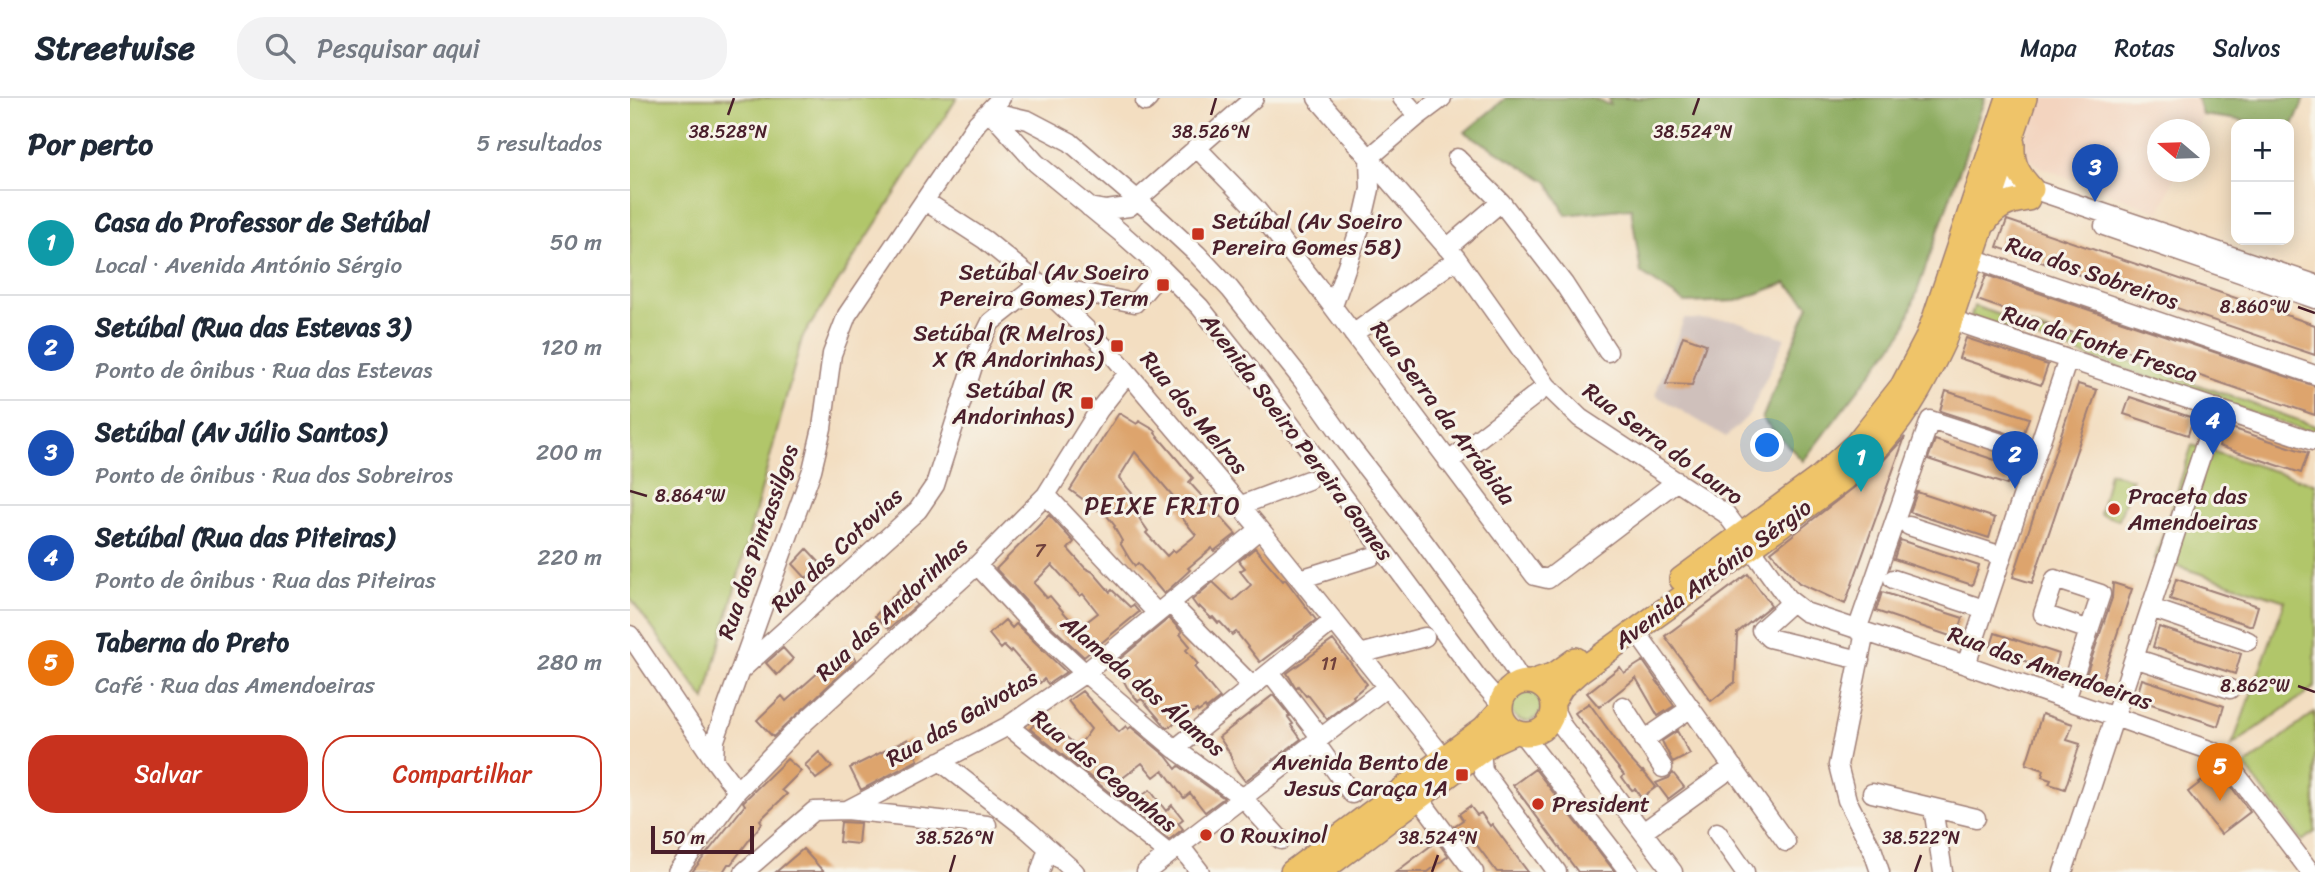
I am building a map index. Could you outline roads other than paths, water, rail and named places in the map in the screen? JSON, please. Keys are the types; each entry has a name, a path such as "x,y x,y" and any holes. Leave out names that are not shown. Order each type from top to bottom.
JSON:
{"main road":[{"path":"1989,181 2008,98"},
{"path":"1989,181 2014,134 2025,98"},
{"path":"1983,226 1999,208 2030,194 2012,158 2014,134"},
{"name":"Avenida António Sérgio","path":"1527,682 1555,674 1746,541 1856,469 1883,442 1927,379 1951,320 1983,226 1989,181"},
{"name":"Avenida António Sérgio","path":"1553,705 1562,687 1580,671 1746,541 1820,477 1872,426 1902,386 1926,340 1989,181"},
{"path":"1292,872 1484,728 1501,706 1507,691 1527,682"},
{"name":"Avenida Soeiro Pereira Gomes","path":"1527,682 1541,686 1548,693 1553,705"},
{"path":"1320,872 1493,742 1519,733 1540,732 1552,718 1553,705"},
{"name":"Avenida Soeiro Pereira Gomes","path":"1501,706 1502,718 1519,733"}],"street":[{"path":"1087,207 1120,209 1138,201 1254,98"},
{"name":"Rua Serra do Louro","path":"1317,98 1452,253 1547,386 1580,418 1726,514 1746,541"},
{"path":"1402,98 1418,116"},
{"path":"1334,306 1370,189 1369,158 1442,98"},
{"name":"Avenida Soeiro Pereira Gomes","path":"995,104 1070,142 1197,254 1230,289 1303,381 1527,682"},
{"name":"Avenida Soeiro Pereira Gomes","path":"995,104 1045,171 1164,270 1200,307 1251,371 1501,706"},
{"name":"Rua dos Pintassilgos","path":"714,760 715,740 812,470 822,428 832,354 846,315 977,122 995,104"},
{"path":"1045,171 1038,151 1041,143 1048,139 1070,142"},
{"name":"Rua Serra da Arrábida","path":"1196,147 1256,210 1334,306 1535,576 1548,579 1677,481"},
{"path":"1457,158 1501,202 1564,284 1608,352"},
{"path":"1989,181 2315,284"},
{"path":"2030,194 2315,299"},
{"name":"Rua dos Melros","path":"925,201 985,240 1039,284 1111,353 1260,529 1444,758"},
{"path":"1353,334 1452,253 1501,202"},
{"name":"Rua dos Sobreiros","path":"1972,258 2315,375"},
{"path":"1039,284 1135,303 1164,270"},
{"name":"Rua das Cotovias","path":"739,673 918,510 935,485 979,344 991,322 1039,284"},
{"name":"Rua da Fonte Fresca","path":"1951,320 2313,441"},
{"path":"1966,665 2068,359"},
{"name":"Rua das Andorinhas","path":"677,872 737,791 795,731 977,565 1046,495 1099,410 1128,373"},
{"path":"1448,462 1547,386"},
{"path":"2063,872 2217,408"},
{"path":"1880,872 1873,851 1847,800 1838,765 1860,660 1861,631 1930,420 2036,454"},
{"path":"1239,506 1308,480"},
{"path":"1046,495 1164,608 1252,686"},
{"path":"1909,526 2002,556"},
{"name":"Rua das Gaivotas","path":"744,872 814,811 847,810 1008,726 1085,673 1260,529"},
{"name":"Rua das Amendoeiras","path":"1746,541 1792,602 1805,612 2215,752 2227,762 2310,869"},
{"path":"1300,579 1371,557"},
{"name":"Alameda dos Álamos","path":"977,565 1028,620 1085,673 1175,749 1242,798 1281,840"},
{"path":"1893,579 1984,609"},
{"path":"1792,602 1761,630 1769,638 1860,660"},
{"path":"763,605 764,617 771,625 779,628 794,624"},
{"path":"2151,608 2249,640"},
{"path":"1175,749 1333,621"},
{"path":"1635,630 1786,842"},
{"path":"2066,700 2089,630"},
{"path":"630,635 737,791"},
{"path":"1360,654 1424,637"},
{"path":"2134,658 2230,690"},
{"path":"1270,671 1352,794"},
{"path":"1146,872 1387,687"},
{"name":"Avenida Soeiro Pereira Gomes","path":"1553,705 1563,727 1673,872"},
{"path":"1623,706 1663,768"},
{"path":"1644,740 1691,708"},
{"name":"Rua das Cegonhas","path":"1008,726 1175,850 1200,872"},
{"name":"Avenida Soeiro Pereira Gomes","path":"1519,733 1629,872"},
{"path":"1481,751 1483,771 1557,872"},
{"path":"940,761 1075,872"},
{"path":"1643,832 1733,767"},
{"path":"1872,793 1976,818"},
{"path":"1419,798 1468,870"},
{"path":"1933,808 1943,872"},
{"path":"847,810 988,825"},
{"path":"1717,832 1745,872"},
{"path":"1040,872 1048,848"}],"place":[{"name":"Setúbal (Av Júlio Santos)","path":"2095,202"},
{"name":"Setúbal (Av Soeiro Pereira Gomes 58)","path":"1198,234"},
{"name":"Setúbal (Av Soeiro Pereira Gomes) Term","path":"1163,285"},
{"name":"Setúbal (R Melros) X (R Andorinhas)","path":"1117,346"},
{"name":"Setúbal (R Andorinhas)","path":"1087,403"},
{"name":"Setúbal (Rua das Piteiras)","path":"2213,455"},
{"name":"Setúbal (Rua das Estevas 3)","path":"2015,489"},
{"name":"Casa do Professor de Setúbal","path":"1861,492"},
{"name":"Praceta das Amendoeiras","path":"2114,509"},
{"name":"Avenida Bento de Jesus Caraça 1A","path":"1462,775"},
{"name":"Taberna do Preto","path":"2220,801"},
{"name":"President","path":"1538,804"},
{"name":"O Rouxinol","path":"1206,835"}],"district":[{"name":"PEIXE FRITO","path":"1163,506"}]}
